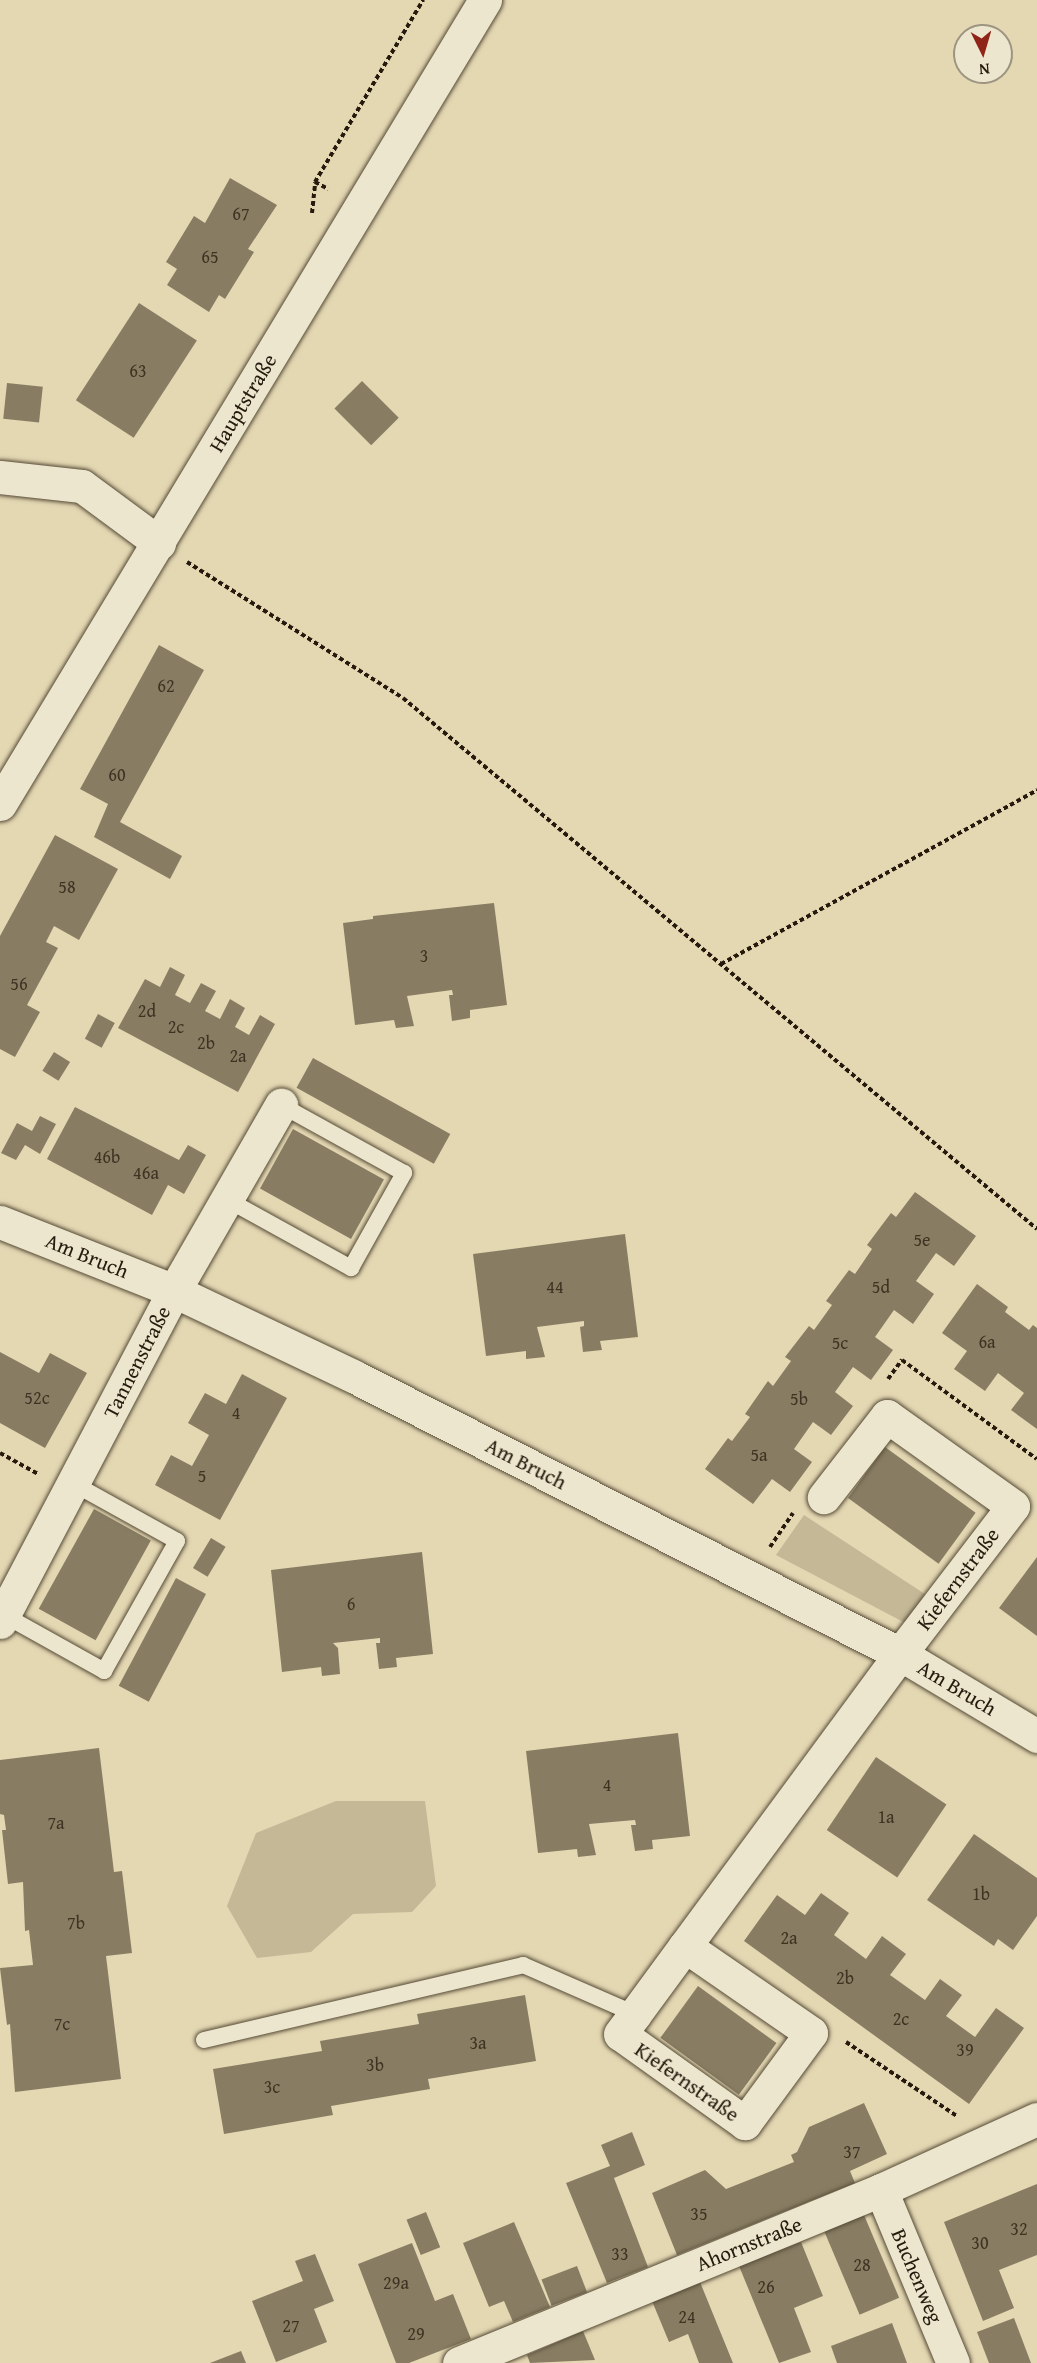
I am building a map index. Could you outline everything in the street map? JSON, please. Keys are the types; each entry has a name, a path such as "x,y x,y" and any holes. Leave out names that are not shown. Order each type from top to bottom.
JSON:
{"street":[{"name":"Hauptstraße","path":"0,804 485,0"},
{"path":"0,477 82,486 159,543"},
{"name":"Tannenstraße","path":"2,1618 174,1291 281,1105"},
{"name":"Am Bruch","path":"0,1222 174,1291 353,1376 900,1654 1037,1737"},
{"name":"Kiefernstraße","path":"811,1502 887,1416 1013,1506 900,1654 620,2034 745,2123 811,2033"},
{"path":"685,1946 811,2033"},
{"name":"Ahornstraße","path":"459,2363 881,2190 1037,2119"},
{"name":"Buchenweg","path":"881,2190 953,2363"}],"lane":[{"path":"228,1200 351,1268 357,1258 404,1173 281,1105"},
{"path":"2,1618 104,1671 177,1541 74,1484"},
{"path":"204,2040 523,1965 635,2014"}],"path":[{"path":"315,182 423,0"},
{"path":"159,543 403,698 1037,1229"},
{"path":"721,964 1037,790"},
{"path":"749,1578 811,1502"},
{"path":"811,2033 829,2030 993,2139"}],"shaded area":[{"path":"804,1515 931,1598 911,1626 776,1555"},
{"path":"336,1801 425,1801 436,1886 412,1912 353,1914 311,1952 257,1958 227,1906 256,1833"}],"building":[{"path":"230,178 277,205 248,249 254,252 225,299 219,295 209,312 167,285 177,269 166,262 194,216 205,223"},
{"path":"139,303 197,341 134,438 76,400"},
{"path":"362,381 399,418 371,445 334,409"},
{"path":"7,383 43,387 39,423 3,419"},
{"path":"159,645 204,670 120,822 182,856 170,879 94,837 108,804 80,789"},
{"path":"55,835 118,869 79,940 54,926 46,942 58,948 27,1005 40,1012 15,1057 0,1049 0,936"},
{"path":"494,903 507,1005 470,1010 470,1018 452,1021 449,995 453,995 452,990 407,996 414,1026 396,1028 394,1020 355,1025 343,923 373,919 373,916"},
{"path":"170,967 185,975 175,995 190,1003 201,983 216,991 205,1011 220,1019 230,999 245,1008 235,1027 249,1035 260,1015 275,1024 238,1092 118,1028 145,979 160,987"},
{"path":"98,1014 115,1023 102,1048 85,1039"},
{"path":"54,1052 70,1062 58,1081 42,1071"},
{"path":"313,1058 450,1134 434,1164 297,1088"},
{"path":"75,1107 179,1160 188,1145 206,1155 184,1194 168,1185 152,1215 47,1159"},
{"path":"40,1116 56,1124 40,1154 25,1145 16,1160 1,1153 17,1123 32,1131"},
{"path":"293,1129 384,1179 351,1239 260,1188"},
{"path":"915,1192 976,1236 954,1266 936,1253 916,1281 934,1294 913,1324 894,1310 875,1337 893,1350 871,1380 853,1367 835,1392 853,1406 831,1435 813,1422 794,1449 812,1462 790,1492 772,1479 753,1504 705,1469 728,1438 732,1441 750,1417 745,1414 768,1381 773,1386 791,1361 785,1357 809,1326 814,1330 832,1305 826,1301 849,1270 855,1274 872,1249 867,1245 891,1213 896,1217"},
{"path":"625,1234 638,1337 600,1341 602,1350 583,1352 580,1327 584,1326 584,1321 537,1327 545,1357 526,1359 526,1351 486,1356 473,1254"},
{"path":"977,1284 1008,1307 1005,1312 1029,1330 1033,1325 1037,1328 1037,1429 1011,1410 1024,1393 998,1373 985,1391 954,1369 967,1351 942,1333"},
{"path":"0,1352 39,1373 50,1353 87,1373 45,1448 0,1423"},
{"path":"242,1374 287,1398 220,1520 155,1485 171,1455 192,1466 209,1435 188,1423 205,1393 226,1404"},
{"path":"885,1447 976,1513 939,1564 848,1498"},
{"path":"94,1509 151,1541 96,1640 39,1609"},
{"path":"211,1538 226,1547 208,1577 193,1568"},
{"path":"422,1552 433,1654 396,1658 397,1667 379,1669 376,1643 380,1643 380,1638 333,1643 338,1648 340,1674 322,1676 321,1667 282,1672 271,1570"},
{"path":"1037,1557 1037,1636 999,1608"},
{"path":"176,1578 206,1594 149,1702 119,1686"},
{"path":"678,1733 690,1836 652,1840 653,1849 635,1851 631,1825 636,1825 635,1820 589,1824 596,1855 578,1857 577,1849 538,1853 526,1751"},
{"path":"99,1748 114,1872 122,1871 132,1953 106,1956 121,2079 15,2092 10,2024 7,2025 0,1968 33,1965 29,1930 25,1931 23,1882 8,1884 2,1830 6,1830 4,1815 0,1814 0,1760"},
{"path":"876,1757 946,1805 897,1877 827,1830"},
{"path":"974,1834 1037,1878 1037,1916 1013,1950 998,1939 994,1946 927,1900"},
{"path":"821,1893 849,1913 834,1935 866,1959 882,1936 906,1954 890,1975 925,2000 940,1979 962,1995 946,2016 975,2037 996,2008 1024,2028 969,2104 744,1941 777,1895 805,1915"},
{"path":"698,1986 776,2043 739,2095 660,2038"},
{"path":"525,1995 536,2061 428,2079 430,2089 331,2106 333,2115 224,2134 213,2069 322,2051 320,2041 419,2024 417,2014"},
{"path":"864,2103 887,2154 850,2171 855,2183 677,2255 652,2193 705,2170 726,2189 794,2162 791,2155 797,2152 809,2127"},
{"path":"632,2132 645,2165 614,2178 648,2267 607,2283 566,2183 610,2166 601,2145"},
{"path":"1037,2184 1037,2255 999,2270 1014,2308 983,2321 944,2222"},
{"path":"426,2212 440,2247 421,2255 407,2220"},
{"path":"864,2215 899,2298 860,2315 824,2232"},
{"path":"514,2222 550,2307 513,2322 504,2301 489,2307 463,2243"},
{"path":"801,2242 823,2296 794,2308 811,2352 779,2363 739,2266"},
{"path":"412,2243 435,2301 453,2294 471,2339 409,2363 396,2363 358,2264"},
{"path":"315,2254 334,2301 314,2309 327,2342 276,2362 252,2301 303,2281 295,2261"},
{"path":"577,2266 587,2292 552,2306 542,2280"},
{"path":"700,2282 733,2363 699,2363 688,2334 669,2342 652,2301"},
{"path":"1014,2318 1031,2363 989,2363 977,2332"},
{"path":"892,2323 907,2363 837,2363 831,2346"},
{"path":"583,2331 595,2360 530,2363 527,2355"},
{"path":"241,2351 246,2363 210,2363"}]}
